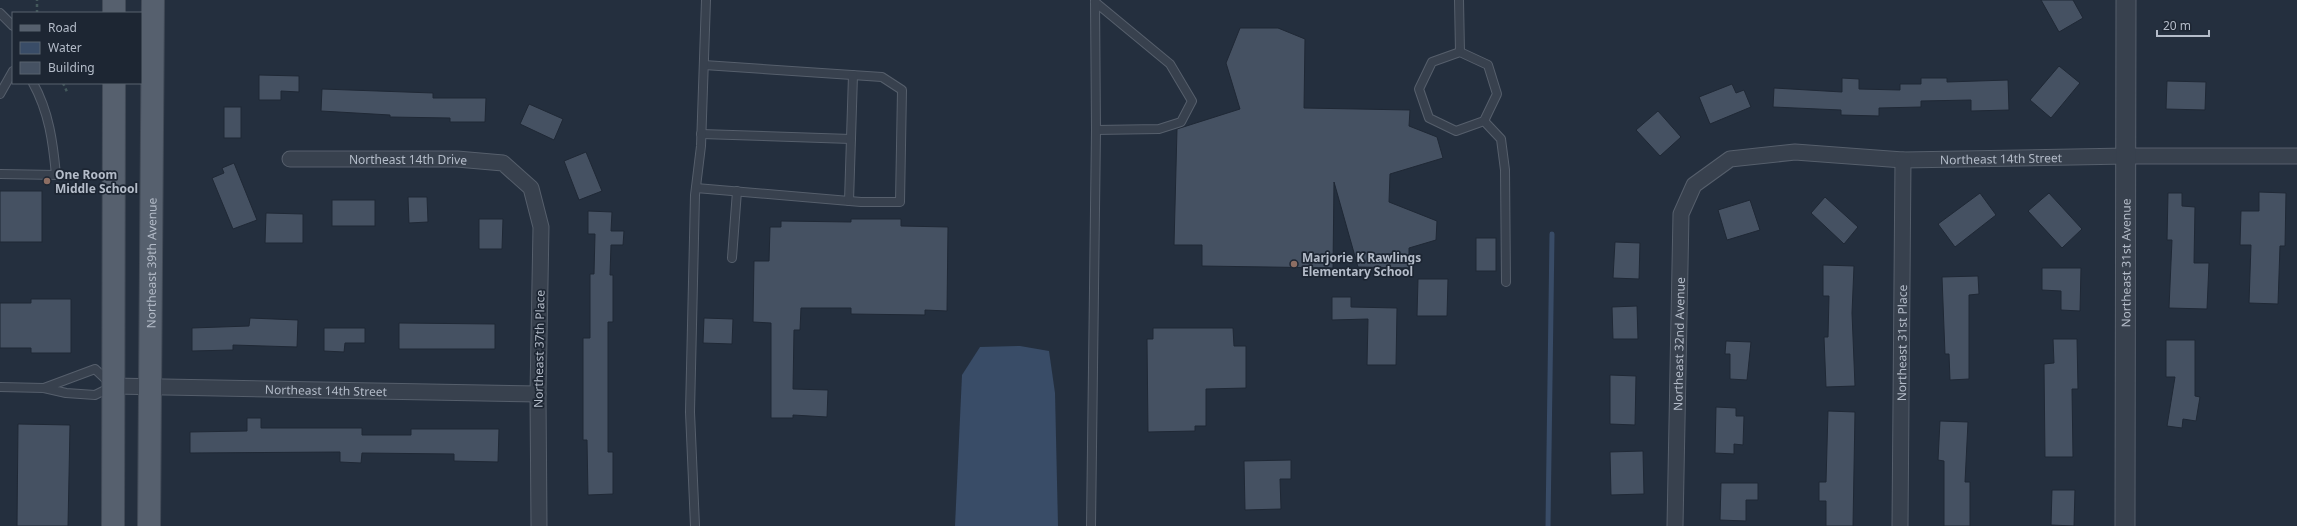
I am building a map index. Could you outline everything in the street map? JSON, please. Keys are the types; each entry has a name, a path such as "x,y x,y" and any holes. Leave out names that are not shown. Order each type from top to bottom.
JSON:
{"main road":[{"path":"114,0 114,12"},
{"name":"Northeast 39th Avenue","path":"149,526 153,0"},
{"path":"113,526 114,84"}],"street":[{"name":"Northeast 31st Avenue","path":"2125,526 2127,156 2126,0"},
{"name":"Northeast 14th Street","path":"1710,173 1730,159 1794,152 1903,160 2127,156 2297,156"},
{"name":"Northeast 14th Drive","path":"290,159 457,159 503,163 520,178"},
{"name":"Northeast 31st Place","path":"1900,526 1903,160"},
{"name":"Northeast 32nd Avenue","path":"1675,526 1681,214 1694,185 1710,173"},
{"name":"Northeast 37th Place","path":"520,178 531,188 541,227 538,394 539,526"},
{"name":"Northeast 14th Street","path":"113,386 538,394"}],"lane":[{"path":"695,526 690,412 696,188 701,134 706,0"},
{"path":"1460,0 1460,52"},
{"path":"1095,1 1170,64 1192,101 1181,122 1159,129 1096,130"},
{"path":"1091,526 1096,130 1095,1"},
{"path":"0,13 12,25"},
{"path":"1460,52 1488,65 1497,94 1484,121 1456,131 1429,118 1419,89 1432,62 1460,52"},
{"path":"696,188 849,201 900,202 902,90 882,77 704,65"},
{"path":"0,94 12,73"},
{"path":"849,201 853,75"},
{"path":"0,174 56,175 52,135 42,100 34,84"},
{"path":"1484,121 1501,139 1505,170 1506,282"},
{"path":"701,134 851,139"},
{"path":"732,258 737,191"},
{"path":"0,387 44,388 66,393 95,395 113,386 95,369 44,388"}],"path":[{"path":"37,0 37,12"},
{"path":"63,84 68,94"}],"water":[{"path":"1020,346 1049,351 1055,393 1058,526 955,526 962,375 980,347"}],"building":[{"path":"2041,0 2073,0 2083,18 2059,32"},
{"path":"1240,28 1278,28 1305,39 1304,108 1410,110 1409,126 1437,137 1443,158 1390,174 1389,202 1437,221 1436,240 1409,248 1409,268 1358,267 1334,182 1333,268 1202,266 1202,245 1174,245 1177,129 1240,109 1226,63"},
{"path":"2059,66 2080,83 2051,118 2030,100"},
{"path":"259,75 299,76 299,92 281,91 281,100 259,100"},
{"path":"1842,78 1859,79 1859,89 1900,90 1900,84 1921,84 1921,78 1947,78 1947,82 2008,80 2009,110 1971,111 1971,100 1921,101 1921,107 1879,108 1879,116 1841,115 1841,110 1773,107 1774,88 1842,92"},
{"path":"2167,81 2206,82 2205,110 2166,109"},
{"path":"1732,84 1736,93 1744,90 1751,107 1710,124 1699,97"},
{"path":"322,89 433,93 433,98 486,98 485,122 450,122 450,118 390,117 390,115 321,111"},
{"path":"529,104 563,119 554,140 520,124"},
{"path":"224,107 241,107 241,138 224,138"},
{"path":"1658,111 1681,137 1660,156 1636,130"},
{"path":"586,152 602,191 579,200 564,161"},
{"path":"234,163 257,220 233,229 212,178 224,173 222,168"},
{"path":"0,191 42,191 42,242 0,242"},
{"path":"2259,192 2286,193 2285,246 2280,246 2278,304 2249,303 2251,245 2240,245 2241,211 2259,211"},
{"path":"1980,193 1996,215 1955,247 1938,224"},
{"path":"2049,193 2082,229 2062,248 2028,211"},
{"path":"2168,193 2182,193 2182,206 2195,207 2194,263 2209,263 2207,309 2169,308 2172,240 2167,240"},
{"path":"408,197 427,197 428,222 409,223"},
{"path":"1825,197 1858,227 1844,244 1811,213"},
{"path":"332,200 375,200 375,226 332,226"},
{"path":"1750,200 1760,230 1727,240 1718,210"},
{"path":"588,211 612,212 611,231 624,231 623,245 611,245 610,275 613,275 613,322 608,322 608,452 613,452 613,494 588,495 587,440 583,440 583,338 590,338 590,274 594,274 595,234 588,234"},
{"path":"266,213 303,214 303,243 265,243"},
{"path":"479,219 503,219 502,249 479,249"},
{"path":"851,219 901,219 901,226 948,227 947,311 925,310 925,315 851,314 851,308 801,308 800,330 794,330 793,389 828,390 827,417 793,415 793,418 771,418 771,323 753,322 754,261 769,261 770,227 781,227 781,221 851,222"},
{"path":"1476,238 1496,238 1496,271 1476,271"},
{"path":"1615,242 1640,243 1639,279 1613,278"},
{"path":"1823,265 1854,266 1852,313 1855,386 1826,387 1824,337 1828,337 1829,296 1823,296"},
{"path":"2042,268 2081,268 2080,311 2061,310 2061,291 2042,290"},
{"path":"1978,276 1979,294 1969,295 1969,379 1950,380 1949,354 1945,354 1942,277"},
{"path":"1418,279 1448,279 1447,316 1417,316"},
{"path":"1332,297 1351,297 1351,307 1397,308 1396,365 1367,365 1368,319 1332,320"},
{"path":"31,299 71,299 71,353 31,353 31,348 0,348 0,303 31,303"},
{"path":"1637,306 1638,339 1613,339 1612,307"},
{"path":"250,318 298,320 297,347 233,345 233,350 192,351 192,328 249,326"},
{"path":"704,318 733,319 732,344 703,343"},
{"path":"399,323 495,324 495,349 399,349"},
{"path":"324,328 365,328 365,343 345,343 344,352 324,351"},
{"path":"1153,328 1233,328 1234,346 1246,346 1246,388 1206,389 1206,426 1195,426 1195,431 1148,432 1147,339 1153,339"},
{"path":"2053,339 2077,339 2078,389 2072,389 2073,457 2045,457 2044,364 2054,363"},
{"path":"2166,340 2195,340 2195,396 2200,397 2196,421 2183,419 2182,428 2167,426 2175,377 2166,377"},
{"path":"1726,341 1751,342 1747,380 1730,379 1730,354 1725,354"},
{"path":"1610,375 1636,376 1635,425 1610,424"},
{"path":"1716,407 1736,408 1736,416 1744,416 1743,445 1734,444 1734,454 1715,453"},
{"path":"1828,411 1855,412 1853,526 1826,526 1826,501 1819,501 1819,482 1826,482"},
{"path":"247,418 261,418 261,428 362,428 362,435 411,435 411,429 499,429 498,462 454,461 454,454 362,453 361,463 340,462 340,452 190,453 190,432 247,431"},
{"path":"1940,421 1968,422 1965,482 1970,482 1970,526 1944,526 1944,461 1938,460"},
{"path":"18,424 70,425 68,526 17,526"},
{"path":"1643,451 1644,494 1611,495 1610,452"},
{"path":"1291,460 1291,479 1280,479 1281,509 1245,510 1244,461"},
{"path":"1721,483 1758,483 1758,500 1746,500 1746,521 1720,520"},
{"path":"2052,490 2075,490 2074,526 2051,525"}],"waterway":[{"path":"1548,526 1552,234"}],"place":[{"name":"One Room Middle School","path":"47,181"},
{"name":"Marjorie K Rawlings Elementary School","path":"1294,264"}]}
